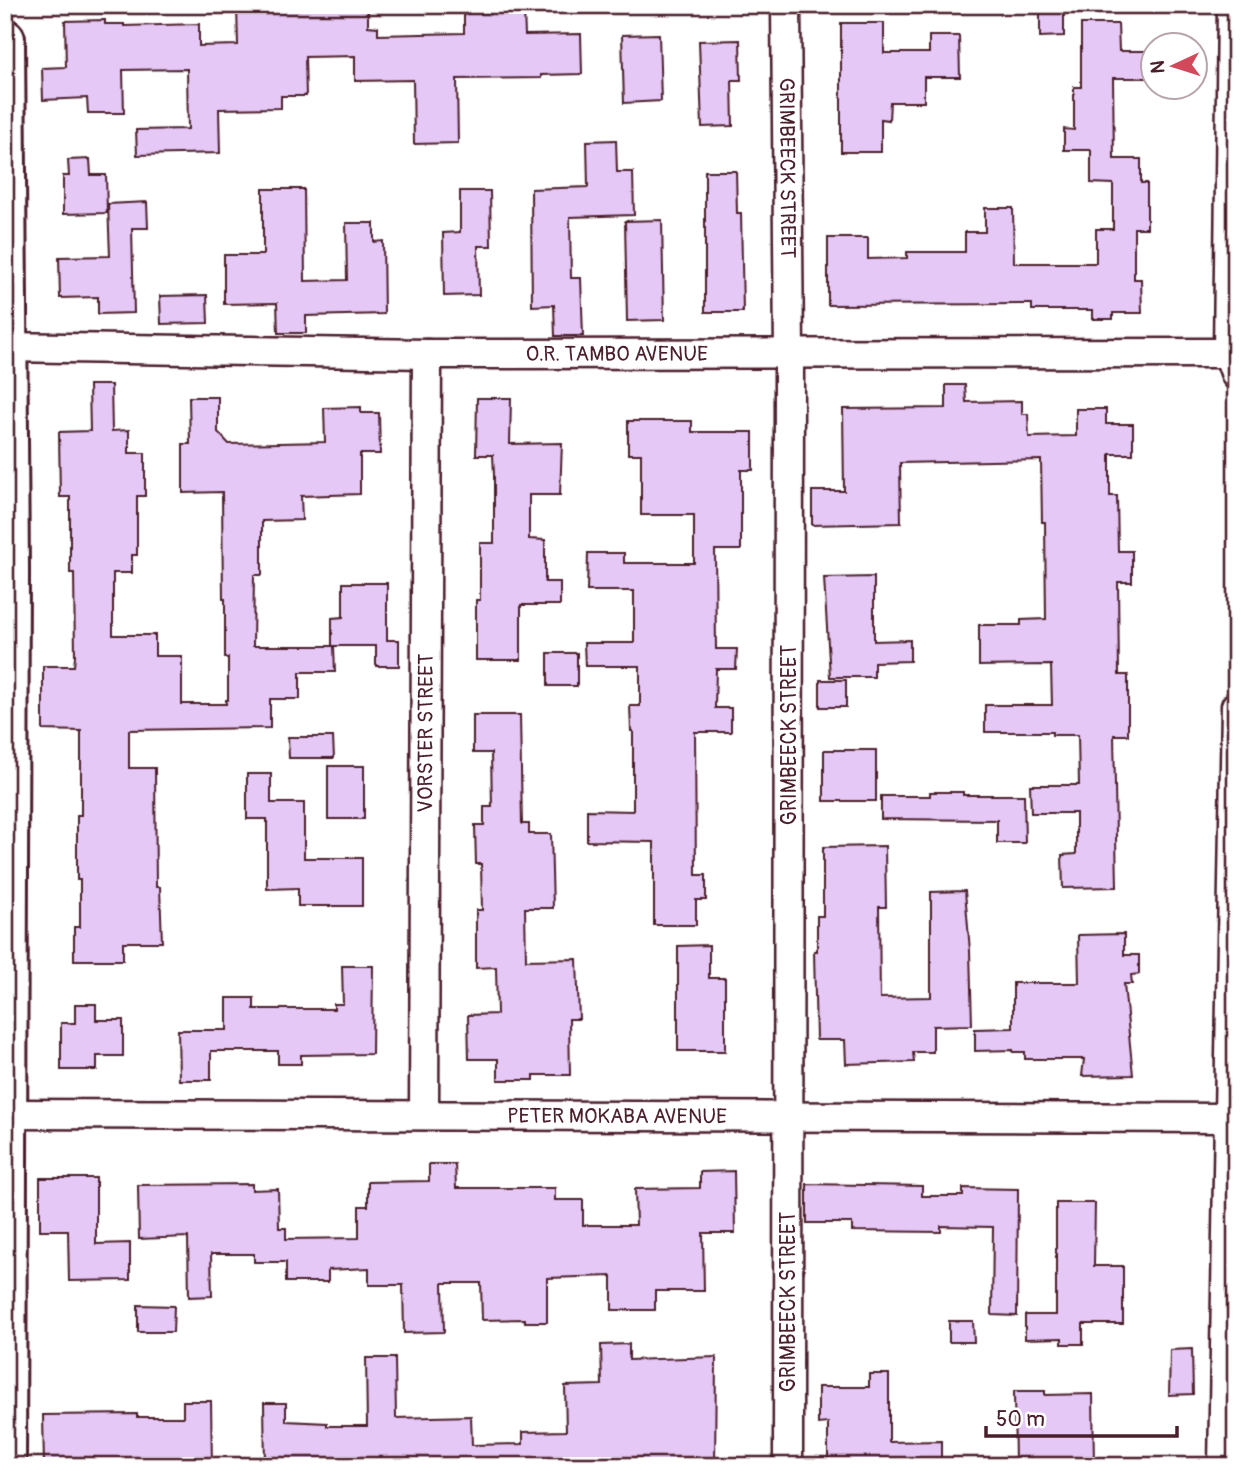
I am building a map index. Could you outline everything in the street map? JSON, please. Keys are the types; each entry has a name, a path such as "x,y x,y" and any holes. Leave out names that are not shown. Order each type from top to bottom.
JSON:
{"street":[{"name":"GRIMBEECK STREET","path":"786,5 789,354 788,1466"},
{"path":"1232,5 1232,364"},
{"path":"5,39 6,1466"},
{"name":"O.R. TAMBO AVENUE","path":"6,347 427,354 789,354 1232,364"},
{"name":"VORSTER STREET","path":"424,1115 427,354"},
{"path":"1223,1466 1232,1268 1230,1118 1236,706"},
{"name":"PETER MOKABA AVENUE","path":"6,1114 1230,1118"}],"building":[{"path":"368,5 368,26 378,27 378,35 464,33 464,13 524,11 525,35 581,34 582,74 541,75 541,78 457,79 458,143 414,144 413,80 355,81 355,56 305,57 306,96 281,96 281,108 219,109 220,153 137,155 136,130 188,129 187,69 123,70 124,113 88,113 87,98 43,100 42,68 66,67 65,21 105,20 105,24 124,26 199,24 199,46 238,45 237,6"},
{"path":"1040,11 1064,11 1064,36 1040,37"},
{"path":"841,23 884,23 884,53 929,53 929,36 959,36 960,77 924,77 924,102 890,102 889,120 881,119 881,152 841,152"},
{"path":"1081,24 1118,24 1119,51 1140,51 1140,78 1113,78 1114,159 1141,159 1141,183 1147,183 1147,228 1134,228 1134,279 1141,279 1142,313 1113,313 1113,319 1093,319 1093,310 1032,310 1032,304 828,305 828,238 868,238 868,259 907,258 907,252 965,252 965,232 985,232 985,208 1013,208 1014,263 1096,263 1096,229 1113,229 1113,184 1091,183 1091,150 1064,150 1064,129 1074,130 1074,87 1081,87"},
{"path":"659,34 661,101 624,103 622,35"},
{"path":"740,40 741,80 732,80 733,126 702,127 699,41"},
{"path":"616,140 617,172 633,172 634,215 570,217 571,278 581,278 583,336 555,336 554,305 532,306 531,189 588,187 587,141"},
{"path":"90,159 91,175 106,175 107,213 63,214 63,176 69,176 68,160"},
{"path":"705,171 736,171 737,213 741,213 743,312 705,312"},
{"path":"263,189 304,189 305,281 347,280 346,223 374,223 374,242 383,241 384,314 306,316 306,333 278,333 277,303 224,304 224,255 263,255"},
{"path":"460,191 490,191 491,246 478,246 479,295 444,296 443,233 460,232"},
{"path":"147,202 148,228 132,228 134,313 98,314 98,297 60,298 59,257 110,256 108,204"},
{"path":"662,220 664,320 627,321 625,221"},
{"path":"207,295 208,323 161,324 160,296"},
{"path":"89,385 111,385 112,431 129,430 129,453 145,453 145,496 137,496 137,555 132,555 132,573 113,573 113,635 155,635 155,656 182,656 182,704 226,704 228,700 222,492 183,493 183,444 190,444 189,397 218,397 218,432 229,444 325,442 324,408 361,407 361,413 379,413 380,454 360,454 360,494 301,496 302,520 262,521 262,575 254,575 253,646 334,646 335,672 300,672 300,699 270,699 270,728 129,730 129,768 155,768 156,887 160,887 162,942 123,942 123,960 74,960 74,927 80,927 77,815 81,815 81,731 43,730 43,666 74,666 75,657 74,573 70,573 70,497 60,497 59,432 90,431"},
{"path":"946,385 965,385 966,402 1022,401 1022,414 1028,414 1029,437 1076,436 1076,409 1106,409 1106,424 1133,424 1133,454 1110,454 1110,496 1117,496 1118,551 1132,551 1132,582 1118,582 1119,675 1128,675 1128,735 1114,735 1117,887 1063,888 1062,855 1076,854 1076,813 1031,813 1030,785 1079,785 1078,735 1052,735 1052,732 985,732 985,705 1052,705 1051,665 979,666 979,625 1021,625 1021,620 1046,619 1041,460 900,463 901,523 812,525 812,491 844,491 843,409 946,408"},
{"path":"477,398 511,398 510,444 562,443 560,495 529,495 529,539 545,540 545,582 560,582 560,605 521,605 521,660 476,660 480,543 494,543 493,455 476,455"},
{"path":"628,421 692,421 692,432 753,432 753,470 741,470 741,550 715,550 716,649 737,649 736,669 716,669 715,708 731,708 731,732 695,732 696,875 706,875 706,900 696,900 696,925 654,925 654,842 587,841 587,810 633,811 633,731 630,706 640,706 640,666 585,666 584,643 634,643 634,591 587,591 588,553 624,553 624,563 694,563 694,515 641,515 641,454 628,454"},
{"path":"874,577 874,641 910,640 910,661 874,662 874,677 830,677 824,578"},
{"path":"343,583 387,583 387,640 399,640 399,666 376,666 376,646 332,646 332,618 343,617"},
{"path":"548,653 577,653 577,686 548,686"},
{"path":"820,680 846,680 846,707 820,707"},
{"path":"473,715 520,715 522,824 529,824 529,834 551,834 553,908 525,908 526,960 577,959 579,1019 569,1019 570,1075 534,1075 534,1080 498,1080 498,1059 469,1059 468,1015 497,1014 496,967 476,968 476,910 482,910 481,864 476,864 475,825 484,825 484,807 492,807 491,753 473,753"},
{"path":"288,737 333,737 334,758 289,758"},
{"path":"824,750 876,750 876,801 824,801"},
{"path":"328,766 364,766 364,819 328,819"},
{"path":"247,774 271,774 271,803 304,803 304,858 362,858 362,906 298,906 298,888 267,889 267,819 247,819"},
{"path":"930,792 1024,795 1025,843 997,843 997,820 881,819 881,796 930,796"},
{"path":"885,846 886,907 879,907 880,998 931,997 931,892 965,891 972,1025 933,1026 933,1052 913,1052 914,1062 846,1064 845,1040 816,1040 814,951 817,951 817,916 823,916 823,847"},
{"path":"1124,934 1124,955 1139,955 1139,974 1131,975 1132,984 1124,984 1133,1075 1082,1076 1084,1059 1025,1059 1025,1052 1013,1050 975,1051 975,1029 1013,1028 1013,983 1079,983 1078,935"},
{"path":"709,945 709,978 725,978 725,1051 678,1051 678,946"},
{"path":"342,966 373,966 372,1054 301,1055 301,1064 278,1064 278,1051 211,1051 211,1080 179,1080 178,1030 227,1030 227,998 254,998 254,1009 334,1009 334,1004 343,1004"},
{"path":"75,1004 96,1004 96,1020 123,1020 123,1056 97,1056 97,1070 61,1070 61,1023 75,1023"},
{"path":"429,1164 455,1164 456,1188 555,1188 555,1200 583,1200 583,1225 636,1225 635,1189 700,1188 700,1172 734,1171 735,1233 703,1233 704,1291 655,1291 655,1310 612,1310 612,1276 547,1278 547,1322 525,1322 525,1319 482,1320 481,1283 443,1283 444,1332 404,1333 403,1285 369,1285 369,1268 328,1270 328,1282 286,1282 286,1262 254,1262 254,1254 211,1254 212,1296 189,1297 188,1237 139,1239 138,1185 252,1184 252,1190 278,1189 279,1228 286,1228 286,1239 359,1238 359,1206 368,1206 368,1182 429,1181"},
{"path":"40,1178 96,1178 96,1244 130,1243 130,1280 69,1281 68,1230 40,1230"},
{"path":"807,1184 922,1186 922,1196 963,1196 963,1188 1018,1189 1017,1316 992,1315 993,1227 941,1226 941,1232 852,1231 852,1223 807,1223"},
{"path":"1056,1203 1095,1203 1094,1266 1123,1266 1123,1324 1083,1324 1083,1344 1062,1344 1062,1338 1025,1339 1025,1315 1056,1315"},
{"path":"138,1305 174,1306 173,1332 138,1332"},
{"path":"949,1321 973,1321 974,1342 949,1342"},
{"path":"629,1344 629,1360 716,1357 715,1466 265,1466 264,1403 286,1403 286,1421 327,1423 327,1426 367,1426 366,1358 395,1358 396,1418 471,1416 472,1445 523,1444 523,1432 566,1431 565,1386 602,1385 601,1345"},
{"path":"1192,1349 1193,1394 1169,1395 1170,1350"},
{"path":"869,1374 889,1374 889,1442 941,1441 941,1466 828,1466 828,1423 818,1424 818,1387 869,1387"},
{"path":"1014,1391 1045,1391 1045,1395 1093,1394 1094,1466 1015,1466"},
{"path":"183,1401 211,1401 212,1466 44,1466 43,1415 137,1414 137,1417 183,1417"}]}
